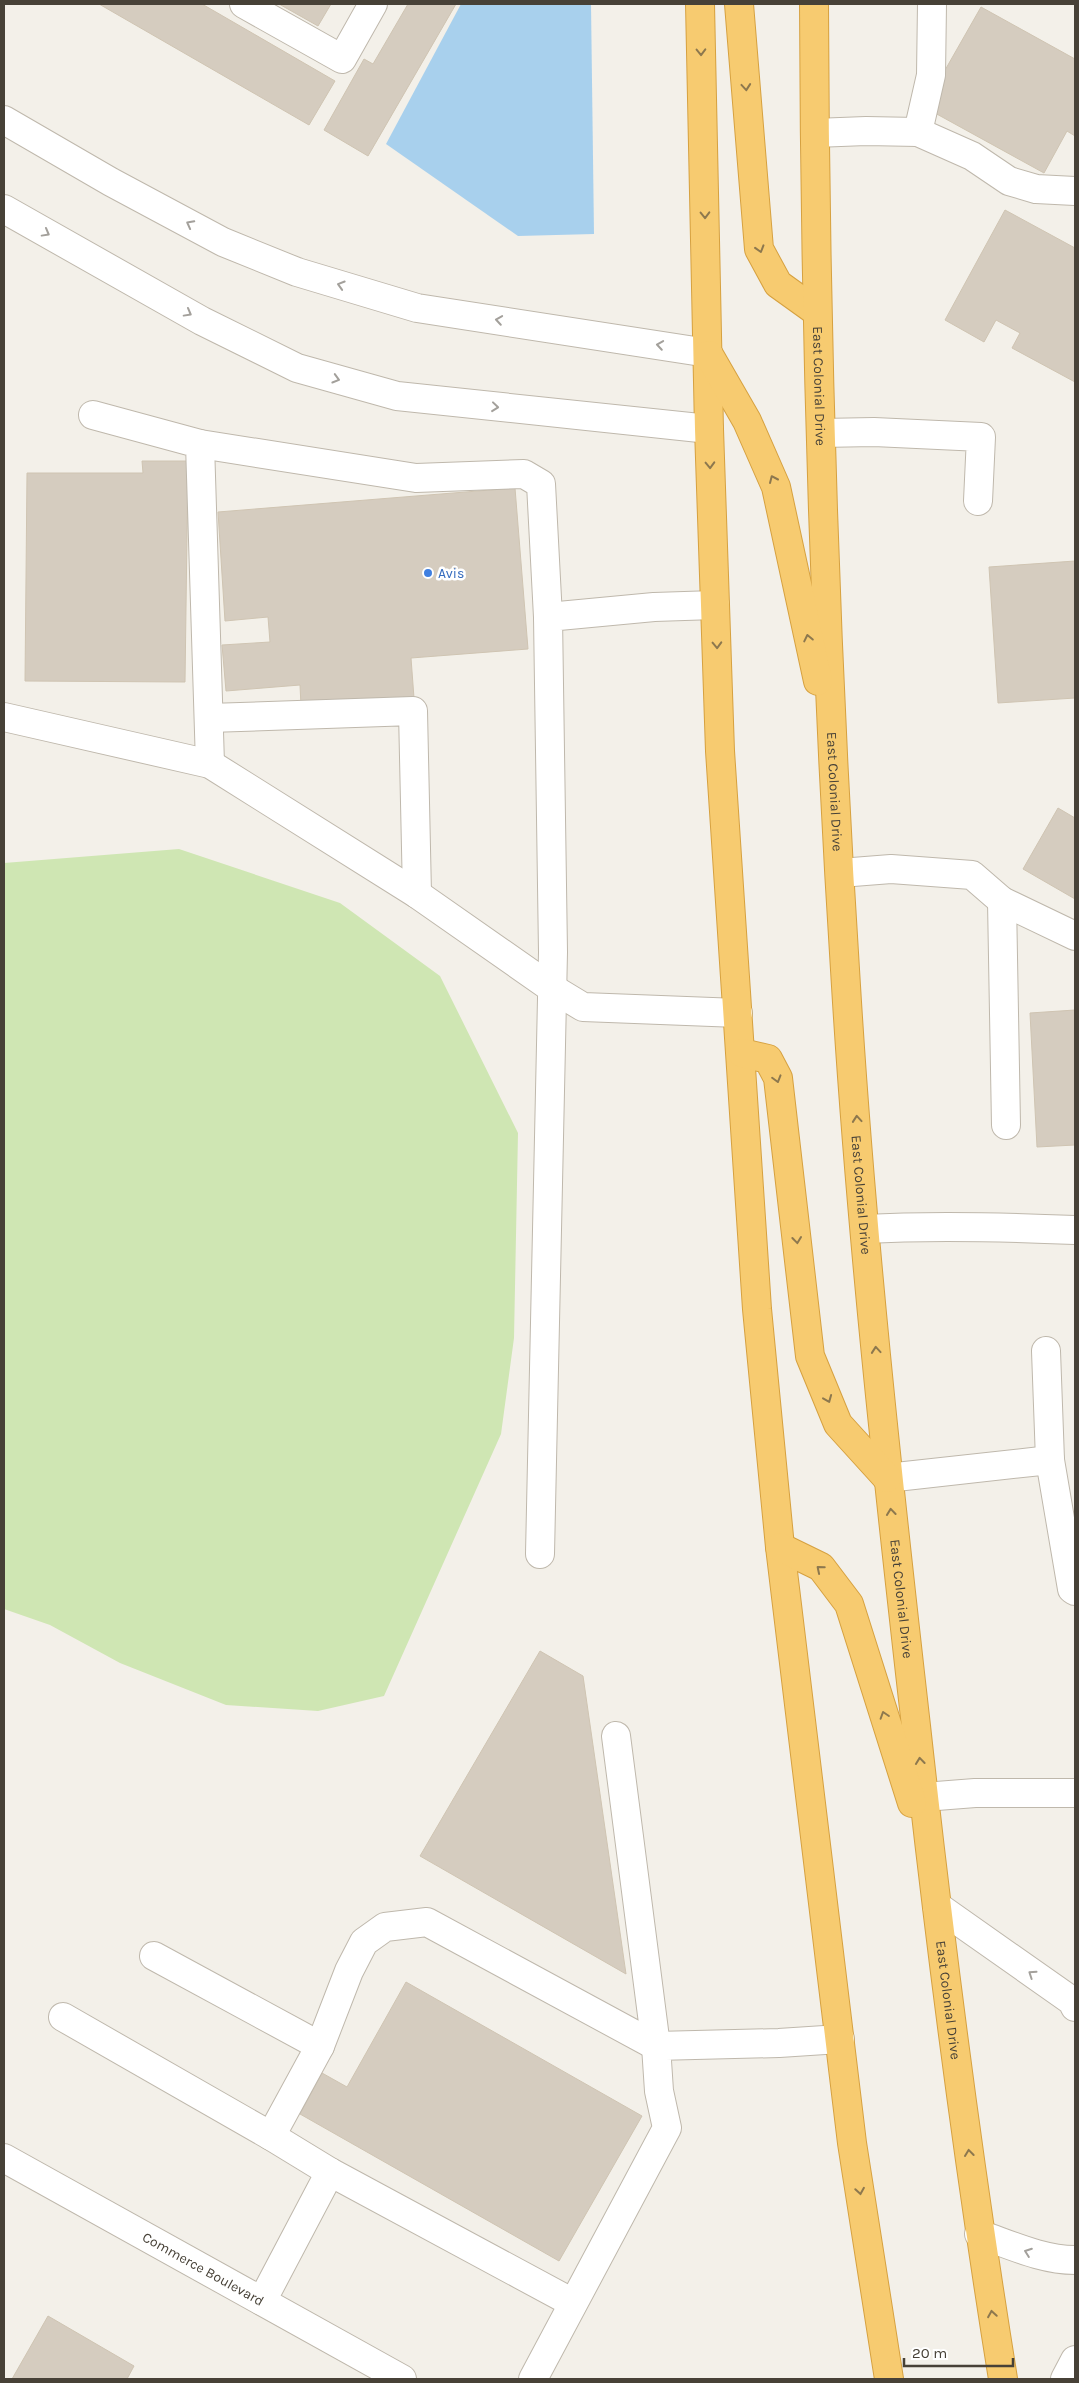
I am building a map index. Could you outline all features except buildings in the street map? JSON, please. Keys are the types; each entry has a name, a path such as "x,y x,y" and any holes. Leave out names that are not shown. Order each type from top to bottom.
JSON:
{"highway":[{"path":"700,4 709,428 720,751 742,1053 757,1309 780,1547 852,2143 889,2379"},
{"path":"739,4 758,249 778,284 817,312"},
{"name":"East Colonial Drive","path":"814,4 817,312 833,754 846,991 865,1229 888,1478 931,1861 979,2234 1003,2379"},
{"path":"708,353 747,421 776,487 833,754"},
{"path":"742,1053 768,1059 778,1078 810,1356 838,1424 888,1478"},
{"path":"780,1547 821,1567 849,1604 931,1861"}],"street":[{"path":"244,4 342,59 373,4"},
{"path":"918,132 931,75 932,4"},
{"path":"4,120 111,182 223,242 297,272 418,308 708,353"},
{"path":"815,133 866,131 918,132 972,156 1009,181 1036,189 1075,191"},
{"path":"4,209 202,321 297,368 396,396 709,428"},
{"path":"93,415 200,444 416,478 524,474 541,484 548,617 553,952 550,988 540,1554"},
{"path":"821,433 874,432 981,437 978,501"},
{"path":"200,444 210,764"},
{"path":"548,617 654,607 715,604"},
{"path":"209,718 412,711 417,894"},
{"path":"4,717 210,764 417,894 550,988 583,1007 738,1014"},
{"path":"840,873 891,869 972,875 1002,901 1075,936"},
{"path":"1002,901 1006,1125"},
{"path":"865,1229 917,1226 975,1226 1075,1230"},
{"path":"1046,1351 1050,1460 1072,1589 1075,1591"},
{"path":"888,1478 1050,1460"},
{"path":"533,2379 667,2128 660,2091 656,2046 616,1736"},
{"path":"924,1797 975,1793 1075,1793"},
{"path":"937,1906 1074,2004"},
{"path":"271,2136 320,2046 348,1971 364,1942 385,1926 427,1922 656,2046 779,2043 840,2039"},
{"path":"154,1956 320,2046"},
{"path":"63,2017 271,2136 330,2172 573,2303"},
{"name":"Commerce Boulevard","path":"7,2163 402,2379"},
{"path":"262,2301 330,2172"},
{"path":"979,2234 1034,2254 1060,2260 1075,2260"},
{"path":"1065,2379 1075,2360"}],"green space":[{"path":"179,849 340,903 440,976 518,1133 514,1338 501,1434 384,1696 318,1711 226,1705 120,1663 50,1625 4,1609 4,863"}],"water":[{"path":"461,4 591,4 594,234 518,236 386,144"}],"place":[{"name":"Avis","path":"428,573"}]}
